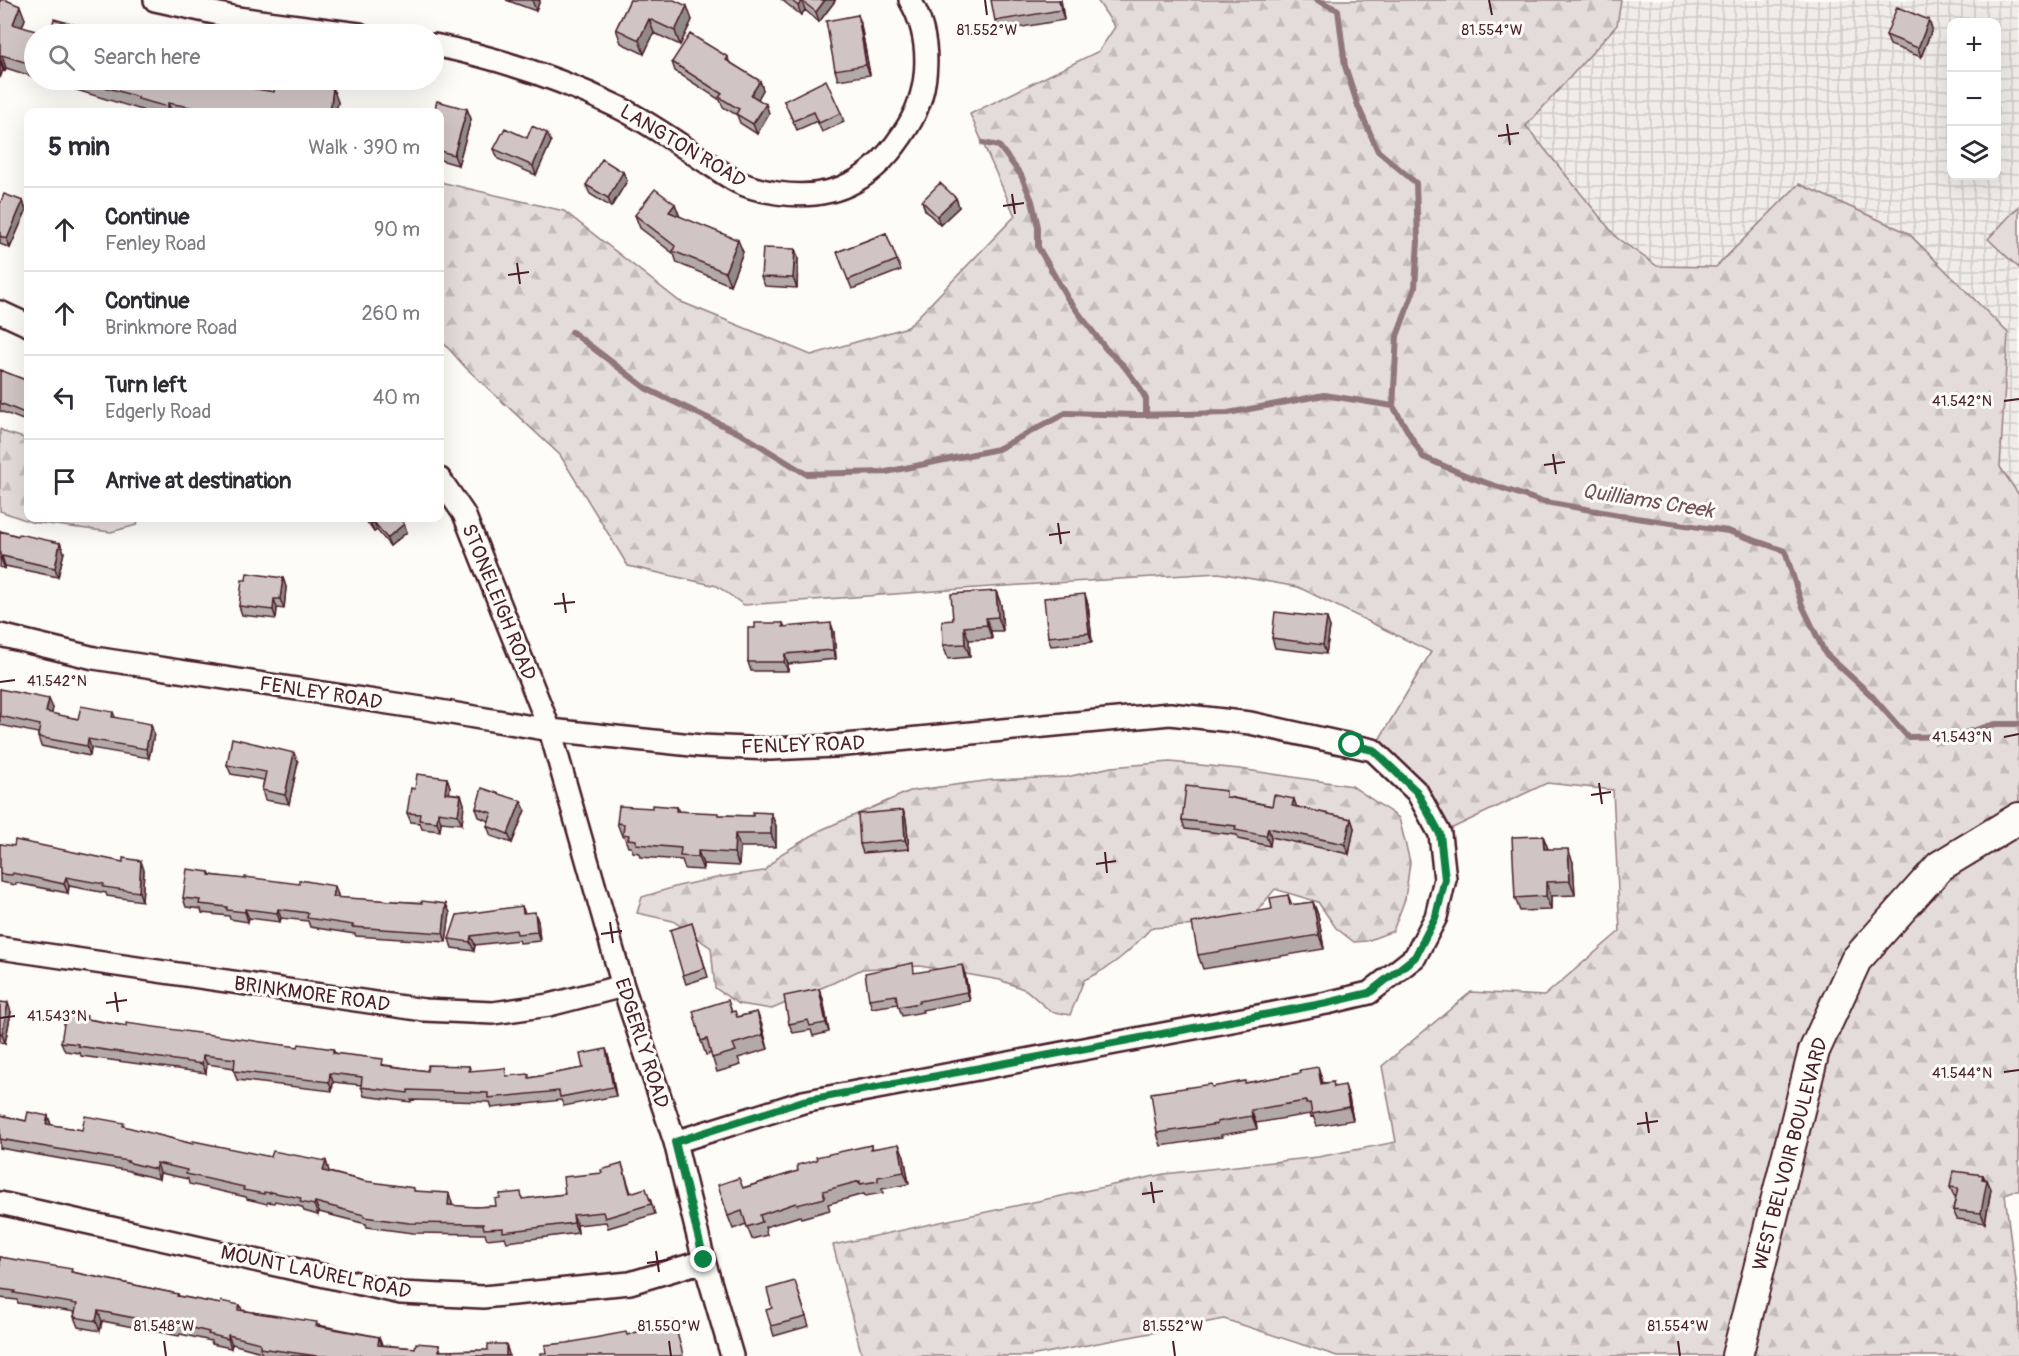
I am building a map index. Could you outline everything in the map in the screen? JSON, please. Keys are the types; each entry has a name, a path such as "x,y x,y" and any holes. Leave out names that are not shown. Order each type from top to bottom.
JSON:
{"street":[{"path":"155,0 237,18 283,24"},
{"name":"LANGTON ROAD","path":"444,47 507,62 564,83 620,108 738,182 761,190 792,195 820,195 852,183 877,165 897,144 912,120 922,94 927,60 923,33 916,10 910,0"},
{"path":"0,312 24,323"},
{"name":"STONELEIGH ROAD","path":"444,485 464,514 550,730"},
{"name":"FENLEY ROAD","path":"0,635 94,658 550,730 701,746 770,749 835,746 1170,714 1250,723 1373,750 1417,792 1440,834 1445,879 1436,916 1415,957 1369,993 1327,1003 803,1101 675,1142"},
{"name":"EDGERLY ROAD","path":"550,730 623,986 675,1142 704,1260 732,1356"},
{"name":"WEST BELVOIR BOULEVARD","path":"1737,1356 1814,1051 1856,960 1940,866 2019,818"},
{"name":"BRINKMORE ROAD","path":"0,948 424,1010 493,1013 549,1005 623,986"},
{"name":"MOUNT LAUREL ROAD","path":"0,1203 401,1293 483,1297 608,1286 630,1283 704,1260"}],"shaded area":[{"path":"1234,0 2019,0 2019,778"}],"green space":[{"path":"1097,0 1621,0 1617,25 1526,126 1617,238 1657,266 1716,267 1799,184 1908,233 2008,333 2000,467 2019,495 2019,1191 2005,1194 2019,1306 2019,1356 1337,1356 1224,1319 1030,1356 862,1356 833,1245 1164,1174 1318,1157 1396,1142 1382,1066 1471,992 1544,996 1620,931 1613,790 1547,783 1440,834 1373,750 1431,652 1298,587 1219,573 744,605 717,586 628,566 560,455 466,368 444,343 444,183 564,211 679,301 811,355 908,327 1015,216 970,114 1099,51 1115,27"},
{"path":"2019,206 2019,268 1988,239"},
{"path":"0,429 24,438 24,520 0,511"},
{"path":"31,522 138,522 137,525 111,532"},
{"path":"1170,762 1240,769 1352,786 1399,818 1410,862 1405,899 1393,931 1367,941 1354,942 1336,928 1318,902 1275,889 1248,922 1151,928 1121,958 1084,980 1070,1015 1050,1011 1026,990 1000,980 920,966 862,969 772,1009 739,1004 715,988 711,948 673,921 637,913 642,897 678,886 764,871 781,854 821,830 910,791 992,780 1067,777 1111,767"}],"building":[{"path":"0,0 6,0 20,6 13,24 24,27 24,62 2,55 0,57"},
{"path":"630,0 674,0 687,6 675,31 649,19 639,40 616,29"},
{"path":"791,0 825,0 816,12 802,1 798,6"},
{"path":"991,0 1059,0 1061,10 995,21"},
{"path":"1897,7 1929,20 1918,48 1886,35"},
{"path":"858,15 866,65 835,70 826,21"},
{"path":"54,19 72,24 53,24"},
{"path":"690,34 728,57 726,60 760,81 751,95 766,104 753,124 736,114 739,109 719,97 722,94 672,62"},
{"path":"826,80 841,113 819,123 814,112 793,121 784,101"},
{"path":"115,90 262,90 274,92 274,90 333,90 330,108 195,108 168,103 168,107 138,99 138,97"},
{"path":"437,101 467,109 454,155 444,152 444,108 435,108"},
{"path":"532,126 547,133 533,166 494,149 505,128 527,138"},
{"path":"602,159 623,172 608,198 586,185"},
{"path":"940,183 956,198 937,216 922,201"},
{"path":"655,189 675,204 669,212 738,240 725,272 673,251 675,246 635,215"},
{"path":"4,194 23,201 7,239 0,236 0,204"},
{"path":"886,233 897,260 848,280 837,252"},
{"path":"763,248 795,249 793,278 761,277"},
{"path":"0,370 24,379 24,413 0,403"},
{"path":"374,522 403,522 404,524 387,538"},
{"path":"0,531 60,543 55,568 2,556 0,559"},
{"path":"247,573 283,578 280,599 274,599 273,610 239,606 242,580 246,580"},
{"path":"996,591 998,617 986,618 987,625 964,627 965,644 943,645 942,621 953,620 951,594"},
{"path":"1085,594 1089,633 1048,637 1044,598"},
{"path":"1275,612 1327,618 1323,645 1272,638"},
{"path":"755,623 783,623 783,627 831,623 833,650 785,654 784,662 748,662 748,628 755,628"},
{"path":"0,689 49,699 46,712 78,719 81,706 113,712 112,717 151,724 146,749 88,739 87,746 38,737 40,725 0,716"},
{"path":"232,738 294,753 285,795 262,790 266,772 227,765"},
{"path":"417,774 447,778 445,793 461,795 458,815 438,812 437,822 419,820 420,814 407,813 411,788 415,789"},
{"path":"1186,786 1226,791 1226,797 1272,806 1274,795 1294,799 1292,806 1351,819 1345,844 1268,828 1266,836 1235,830 1236,826 1182,820"},
{"path":"482,788 521,801 508,834 487,826 492,813 476,808"},
{"path":"652,805 677,807 676,811 718,813 718,815 753,816 753,812 771,813 771,834 735,834 734,853 698,851 698,857 680,856 681,848 636,844 636,840 628,839 629,835 623,834 624,824 617,823 619,806 652,808"},
{"path":"903,810 905,840 860,844 858,814"},
{"path":"1543,836 1544,849 1568,849 1570,881 1546,882 1546,896 1515,898 1512,837"},
{"path":"15,840 123,862 123,858 141,861 139,892 103,887 104,884 66,877 64,884 13,873 12,875 0,874 0,844 14,846"},
{"path":"187,869 209,872 209,875 299,884 299,880 335,886 333,897 446,904 443,933 352,927 353,925 307,918 308,913 278,909 277,913 245,909 245,912 227,910 227,907 199,904 200,900 183,898"},
{"path":"1288,895 1290,905 1313,902 1319,935 1198,955 1192,923 1272,909 1270,898"},
{"path":"522,906 523,913 535,912 537,932 517,934 516,930 471,936 470,942 449,939 457,915"},
{"path":"692,923 705,968 683,975 670,930"},
{"path":"913,963 914,973 962,965 967,992 898,1007 896,995 869,999 865,973"},
{"path":"819,989 826,1023 810,1026 808,1020 789,1024 784,996"},
{"path":"728,1000 732,1012 735,1011 737,1017 757,1012 763,1035 733,1044 736,1051 712,1058 707,1039 701,1041 693,1011"},
{"path":"0,1002 8,1003 2,1034 0,1033"},
{"path":"66,1012 87,1016 86,1019 126,1026 126,1023 298,1047 299,1044 333,1049 333,1053 383,1059 382,1065 427,1071 428,1065 469,1066 469,1071 505,1068 506,1076 529,1074 529,1078 583,1068 580,1054 606,1049 613,1087 560,1097 559,1091 488,1098 488,1093 408,1090 408,1093 361,1087 362,1077 330,1073 329,1082 234,1071 235,1059 203,1055 202,1064 61,1042"},
{"path":"1318,1067 1321,1084 1333,1082 1334,1087 1345,1085 1349,1107 1312,1114 1310,1103 1306,1104 1306,1101 1251,1110 1252,1116 1217,1122 1217,1124 1157,1133 1151,1093 1211,1084 1212,1087 1245,1081 1245,1083 1301,1073 1300,1070"},
{"path":"28,1112 48,1116 46,1124 82,1130 85,1116 124,1123 123,1126 193,1144 193,1141 271,1157 273,1151 326,1161 323,1171 364,1181 414,1188 414,1191 449,1193 448,1205 496,1206 495,1199 500,1198 500,1194 521,1192 522,1199 565,1194 563,1177 602,1173 601,1170 622,1164 630,1193 646,1188 651,1204 605,1218 603,1212 573,1215 574,1223 503,1232 503,1228 484,1229 483,1224 409,1223 364,1217 364,1215 315,1202 314,1205 300,1202 301,1198 271,1192 264,1192 264,1194 243,1190 244,1187 186,1174 187,1170 157,1163 155,1169 128,1161 0,1139 0,1115 26,1121"},
{"path":"899,1144 904,1172 878,1177 878,1181 860,1184 860,1181 823,1191 825,1198 797,1205 796,1203 760,1215 762,1222 747,1227 742,1211 728,1216 718,1185 739,1178 743,1188 798,1171 797,1165 817,1160 816,1157 871,1145 871,1149"},
{"path":"1953,1171 1983,1175 1982,1179 1987,1180 1981,1213 1953,1210 1958,1188 1950,1187"},
{"path":"0,1257 72,1269 71,1272 178,1294 177,1296 220,1304 221,1301 240,1305 238,1310 317,1322 316,1326 379,1337 378,1345 415,1348 416,1343 439,1345 439,1351 488,1350 488,1344 506,1344 506,1356 317,1356 260,1348 260,1343 228,1335 228,1339 176,1324 176,1326 98,1311 96,1321 74,1317 77,1304 0,1289"},
{"path":"795,1281 806,1317 771,1326 766,1310 772,1308 767,1289"},
{"path":"674,1321 683,1355 541,1356 541,1353 546,1353 545,1345 626,1332 627,1335"}],"waterway":[{"name":"Quilliams Creek","path":"1317,0 1338,10 1345,66 1358,106 1378,151 1416,183 1418,241 1415,287 1397,336 1393,406 1423,457 1472,478 1540,501 1728,531 1785,551 1802,605 1825,653 1871,695 1908,737 1955,736 1996,724 2019,724"},
{"path":"983,143 999,146 1021,175 1032,201 1038,227 1038,247 1068,299 1106,349 1124,366 1138,385 1146,399 1146,415"},
{"path":"572,332 647,389 743,435 806,474 886,472 998,449 1066,413 1135,415 1228,413 1324,395 1393,406"}],"route":[{"path":"704,1260 675,1142 803,1101 1327,1003 1369,993 1415,957 1436,916 1445,879 1440,834 1417,792 1373,750 1352,745"}]}
